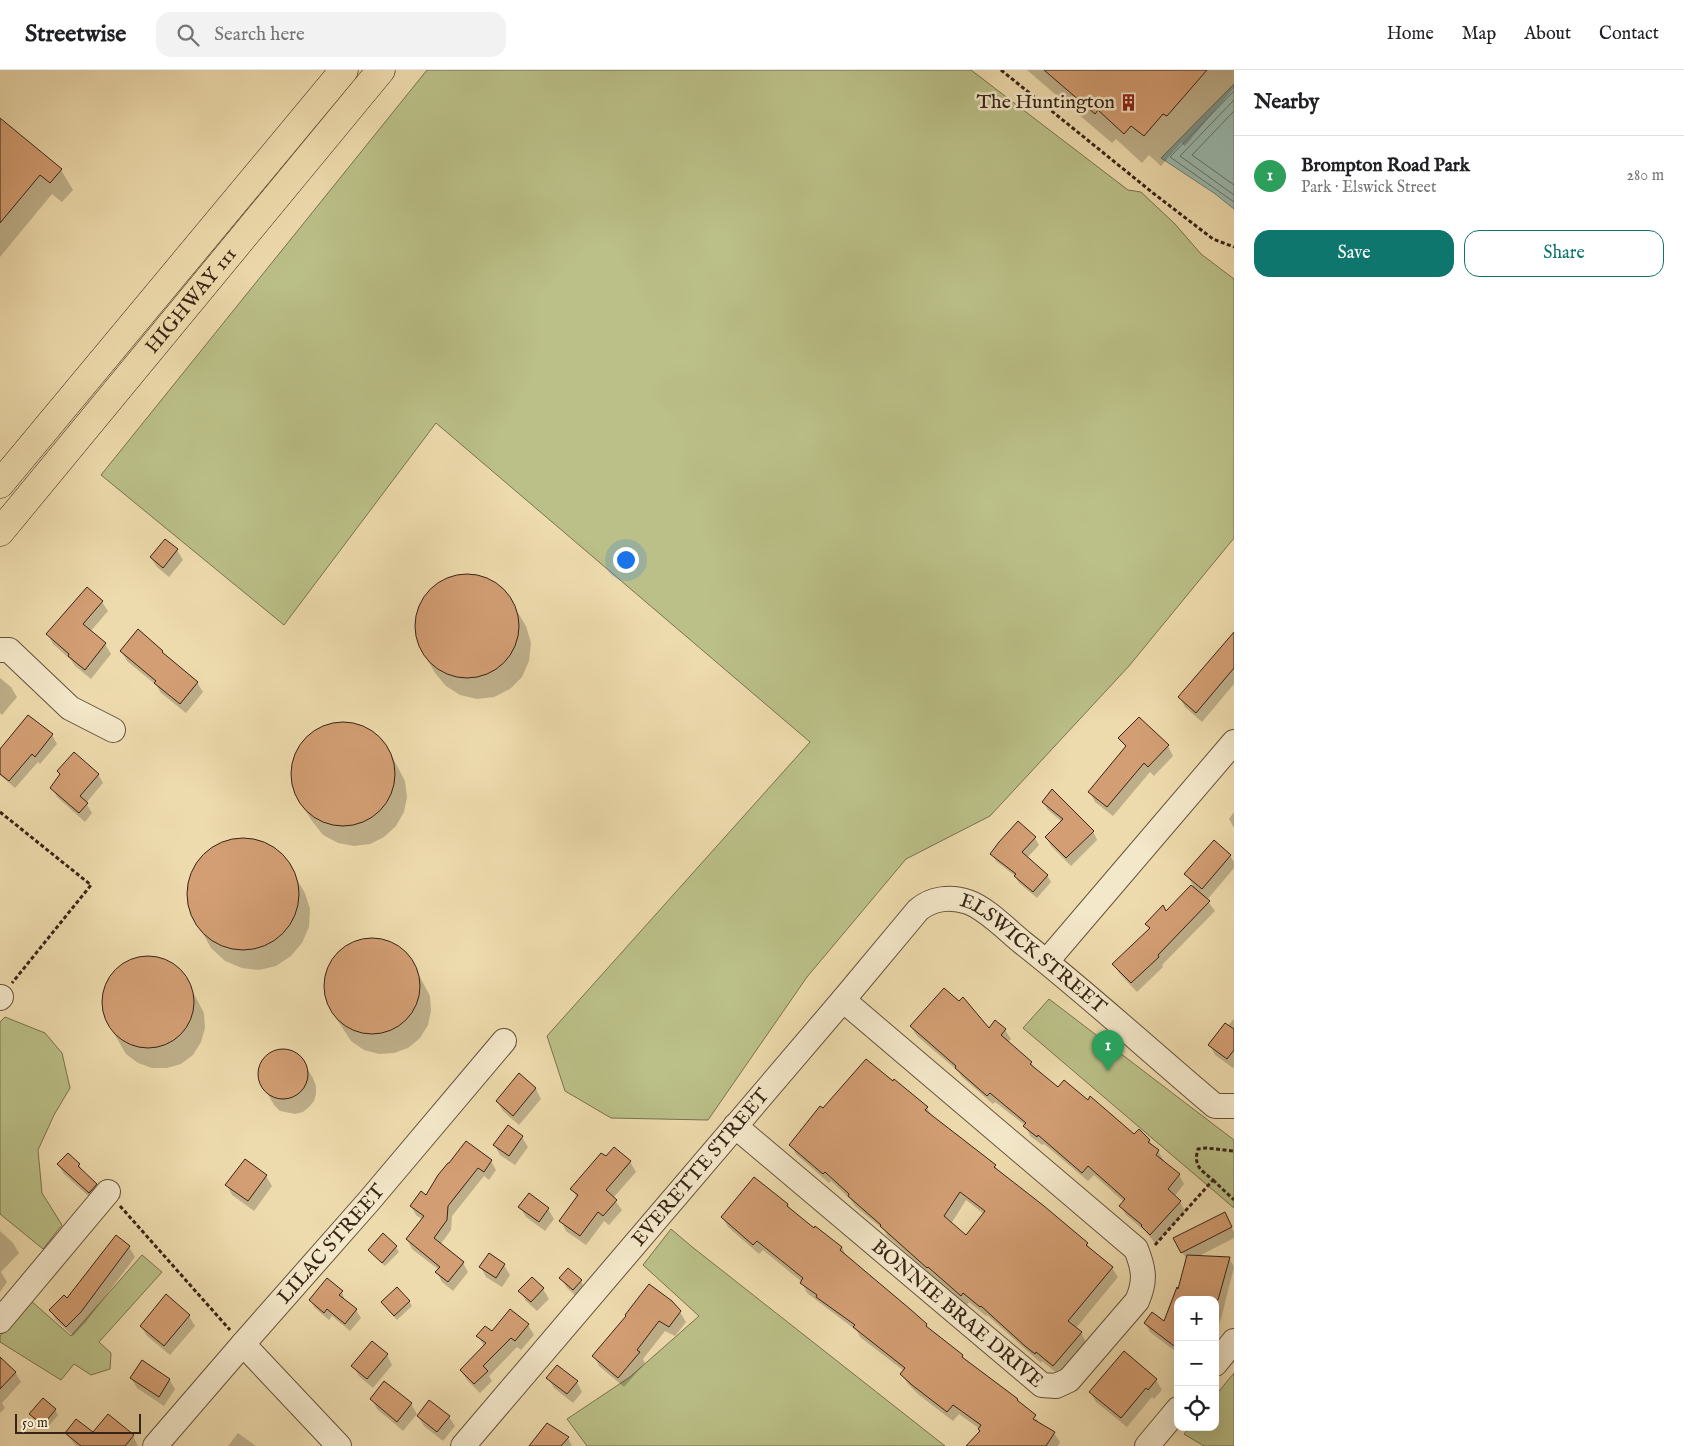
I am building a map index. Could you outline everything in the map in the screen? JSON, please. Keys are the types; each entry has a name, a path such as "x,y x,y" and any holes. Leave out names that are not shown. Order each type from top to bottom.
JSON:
{"highway":[{"path":"224,214 241,179 285,130 328,70"},
{"name":"HIGHWAY 111","path":"0,484 344,70"},
{"name":"HIGHWAY 111","path":"0,532 381,70"},
{"path":"116,391 171,335 401,70"}],"street":[{"path":"0,650 9,650 70,708 113,730"},
{"path":"1047,961 1234,742"},
{"name":"ELSWICK STREET","path":"943,899 958,899 980,908 1047,961 1215,1106 1234,1106"},
{"name":"EVERETTE STREET","path":"463,1446 844,1000 918,910 931,901 943,899"},
{"name":"BONNIE BRAE DRIVE","path":"735,1126 1042,1385 1056,1386 1069,1380 1138,1301 1142,1291 1143,1269 1136,1248 844,1000"},
{"name":"LILAC STREET","path":"155,1446 369,1201 504,1041"},
{"path":"0,1321 108,1192"},
{"path":"1219,1359 1234,1341"},
{"path":"243,1344 339,1446"},
{"path":"1147,1446 1174,1414"}],"path":[{"path":"1001,70 1153,193 1214,239 1234,248"},
{"path":"0,812 90,885 0,997"},
{"path":"1234,1151 1198,1149 1196,1159 1198,1167 1234,1200"},
{"path":"1140,1259 1149,1252 1213,1180"},
{"path":"108,1192 243,1344"}],"green space":[{"path":"427,70 971,70 1128,190 1141,192 1175,224 1201,254 1234,279 1234,538 1129,666 990,816 906,859 807,977 708,1120 611,1118 565,1091 547,1036 810,742 436,423 284,625 101,475"},
{"path":"1049,999 1234,1140 1234,1208 1023,1028"},
{"path":"5,1017 45,1033 62,1053 70,1088 54,1115 38,1150 42,1193 62,1225 43,1249 0,1214 0,1022"},
{"path":"671,1229 945,1446 587,1446 567,1419 630,1377 699,1316 643,1265"},
{"path":"142,1255 162,1272 99,1342 111,1353 110,1369 91,1375 74,1364 61,1380 0,1342 0,1336 30,1300 71,1336"},
{"path":"1234,1373 1234,1446 1204,1446 1184,1434 1187,1431 1219,1431 1219,1391"}],"water":[{"path":"1234,84 1234,209 1214,193 1161,158"}],"building":[{"name":"The Huntington","path":"1044,70 1207,70 1167,116 1163,114 1144,136 1131,126 1124,134 1098,110 1095,114"},
{"path":"0,118 62,169 50,183 40,175 0,223"},
{"path":"165,539 178,549 163,568 150,557"},
{"path":"467,574 487,578 504,589 515,606 519,626 515,646 504,663 487,674 467,678 447,674 430,663 419,646 415,626 419,606 430,589 447,578"},
{"path":"87,587 103,601 83,624 106,643 85,670 46,634"},
{"path":"138,629 198,682 180,704 120,651"},
{"path":"1234,632 1234,668 1196,713 1178,697"},
{"path":"28,715 53,734 35,757 32,754 9,781 0,774 0,749"},
{"path":"1139,717 1169,745 1148,767 1144,763 1107,807 1088,792 1126,746 1118,738"},
{"path":"343,722 363,726 380,737 391,754 395,774 391,794 380,811 363,822 343,826 323,822 306,811 295,794 291,774 295,754 306,737 323,726"},
{"path":"74,752 99,774 80,796 88,803 79,813 50,788 60,774 57,771"},
{"path":"1052,789 1094,831 1066,858 1045,837 1063,819 1042,802"},
{"path":"1018,821 1036,837 1022,852 1048,875 1033,892 1014,876 1016,874 990,854"},
{"path":"243,838 264,843 282,855 294,873 299,894 294,915 282,933 264,945 243,950 222,945 204,933 192,915 187,894 192,873 204,855 222,843"},
{"path":"1214,840 1231,855 1202,889 1184,874"},
{"path":"1191,885 1210,901 1158,955 1159,957 1131,983 1112,964 1150,928 1145,924 1163,905 1166,911"},
{"path":"372,938 390,942 406,952 416,968 420,986 416,1004 406,1020 390,1030 372,1034 354,1030 338,1020 328,1004 324,986 328,968 338,952 354,942"},
{"path":"148,956 166,959 181,969 191,984 194,1002 191,1020 181,1035 166,1045 148,1048 130,1045 115,1035 105,1020 102,1002 105,984 115,969 130,959"},
{"path":"944,988 959,1001 963,997 989,1028 995,1020 1006,1029 1001,1035 1032,1062 1030,1064 1058,1087 1064,1080 1088,1100 1090,1096 1134,1134 1139,1129 1150,1140 1148,1142 1159,1150 1156,1155 1180,1174 1168,1189 1181,1201 1150,1235 1142,1225 1119,1206 1125,1199 1088,1166 1082,1173 1038,1135 1037,1137 1023,1126 1026,1123 990,1093 987,1096 910,1026"},
{"path":"1225,1023 1234,1029 1234,1050 1227,1059 1208,1045"},
{"path":"278,1049 288,1049 301,1056 308,1069 308,1079 301,1092 288,1099 278,1099 269,1095 262,1088 258,1079 258,1069 262,1060 269,1053"},
{"path":"866,1059 928,1107 925,1110 996,1165 994,1167 1044,1206 1113,1267 1068,1321 1082,1332 1053,1366 1036,1352 1035,1354 1025,1346 981,1306 963,1293 961,1296 927,1268 848,1196 849,1194 825,1172 823,1174 789,1145 820,1106 823,1108","holes":["960,1192 985,1211 966,1235 944,1216"]},
{"path":"519,1073 536,1088 513,1116 496,1101"},
{"path":"508,1125 523,1136 509,1156 493,1145"},
{"path":"466,1141 492,1160 484,1172 478,1168 448,1206 447,1220 434,1238 464,1262 448,1282 435,1272 440,1267 406,1239 424,1216 410,1206 421,1191 426,1195 438,1175"},
{"path":"614,1147 631,1161 606,1190 617,1200 603,1216 598,1212 580,1236 559,1221 578,1195 570,1189 601,1153 606,1156"},
{"path":"68,1153 80,1164 78,1166 97,1184 89,1193 57,1164"},
{"path":"245,1159 267,1175 248,1201 225,1185"},
{"path":"754,1177 814,1228 815,1226 842,1247 840,1250 927,1324 926,1326 963,1355 962,1357 1018,1399 1036,1415 1033,1419 1055,1432 1046,1446 966,1446 980,1431 978,1429 981,1425 953,1405 947,1412 912,1385 900,1374 905,1368 853,1327 855,1325 800,1283 803,1278 757,1241 753,1245 721,1217"},
{"path":"529,1193 549,1208 539,1222 518,1207"},
{"path":"1225,1212 1232,1227 1181,1253 1173,1238"},
{"path":"383,1233 397,1246 382,1263 368,1250"},
{"path":"116,1235 130,1246 81,1312 66,1327 49,1310 64,1295 67,1298"},
{"path":"489,1253 505,1264 496,1278 479,1267"},
{"path":"1187,1255 1230,1257 1219,1296 1174,1296 1174,1346 1144,1323 1152,1312 1164,1321 1177,1287 1178,1289"},
{"path":"568,1268 582,1280 573,1290 559,1278"},
{"path":"532,1277 544,1288 531,1302 518,1291"},
{"path":"327,1278 343,1291 339,1295 357,1309 345,1324 327,1309 324,1313 309,1300"},
{"path":"649,1284 672,1301 681,1311 669,1327 659,1321 637,1350 640,1352 618,1378 592,1356 626,1316"},
{"path":"397,1287 410,1301 394,1316 381,1302"},
{"path":"166,1294 190,1315 164,1346 140,1326"},
{"path":"510,1309 529,1324 515,1341 511,1338 483,1366 488,1371 474,1384 460,1370 486,1343 476,1336 485,1326 492,1331"},
{"path":"372,1341 388,1354 367,1379 351,1366"},
{"path":"1124,1351 1157,1379 1148,1390 1146,1388 1121,1418 1089,1392"},
{"path":"0,1357 16,1372 0,1389"},
{"path":"142,1360 170,1379 159,1397 130,1378"},
{"path":"557,1365 578,1381 567,1394 546,1378"},
{"path":"384,1381 412,1403 397,1422 370,1399"},
{"path":"43,1398 56,1409 43,1425 29,1414"},
{"path":"429,1400 450,1416 437,1432 417,1416"},
{"path":"108,1414 134,1435 125,1446 81,1446 65,1433 76,1419 93,1432"},
{"path":"547,1423 569,1437 561,1446 529,1446"}],"place":[{"name":"The Huntington","path":"1129,102"},
{"name":"Brompton Road Park","path":"1108,1071"}]}
